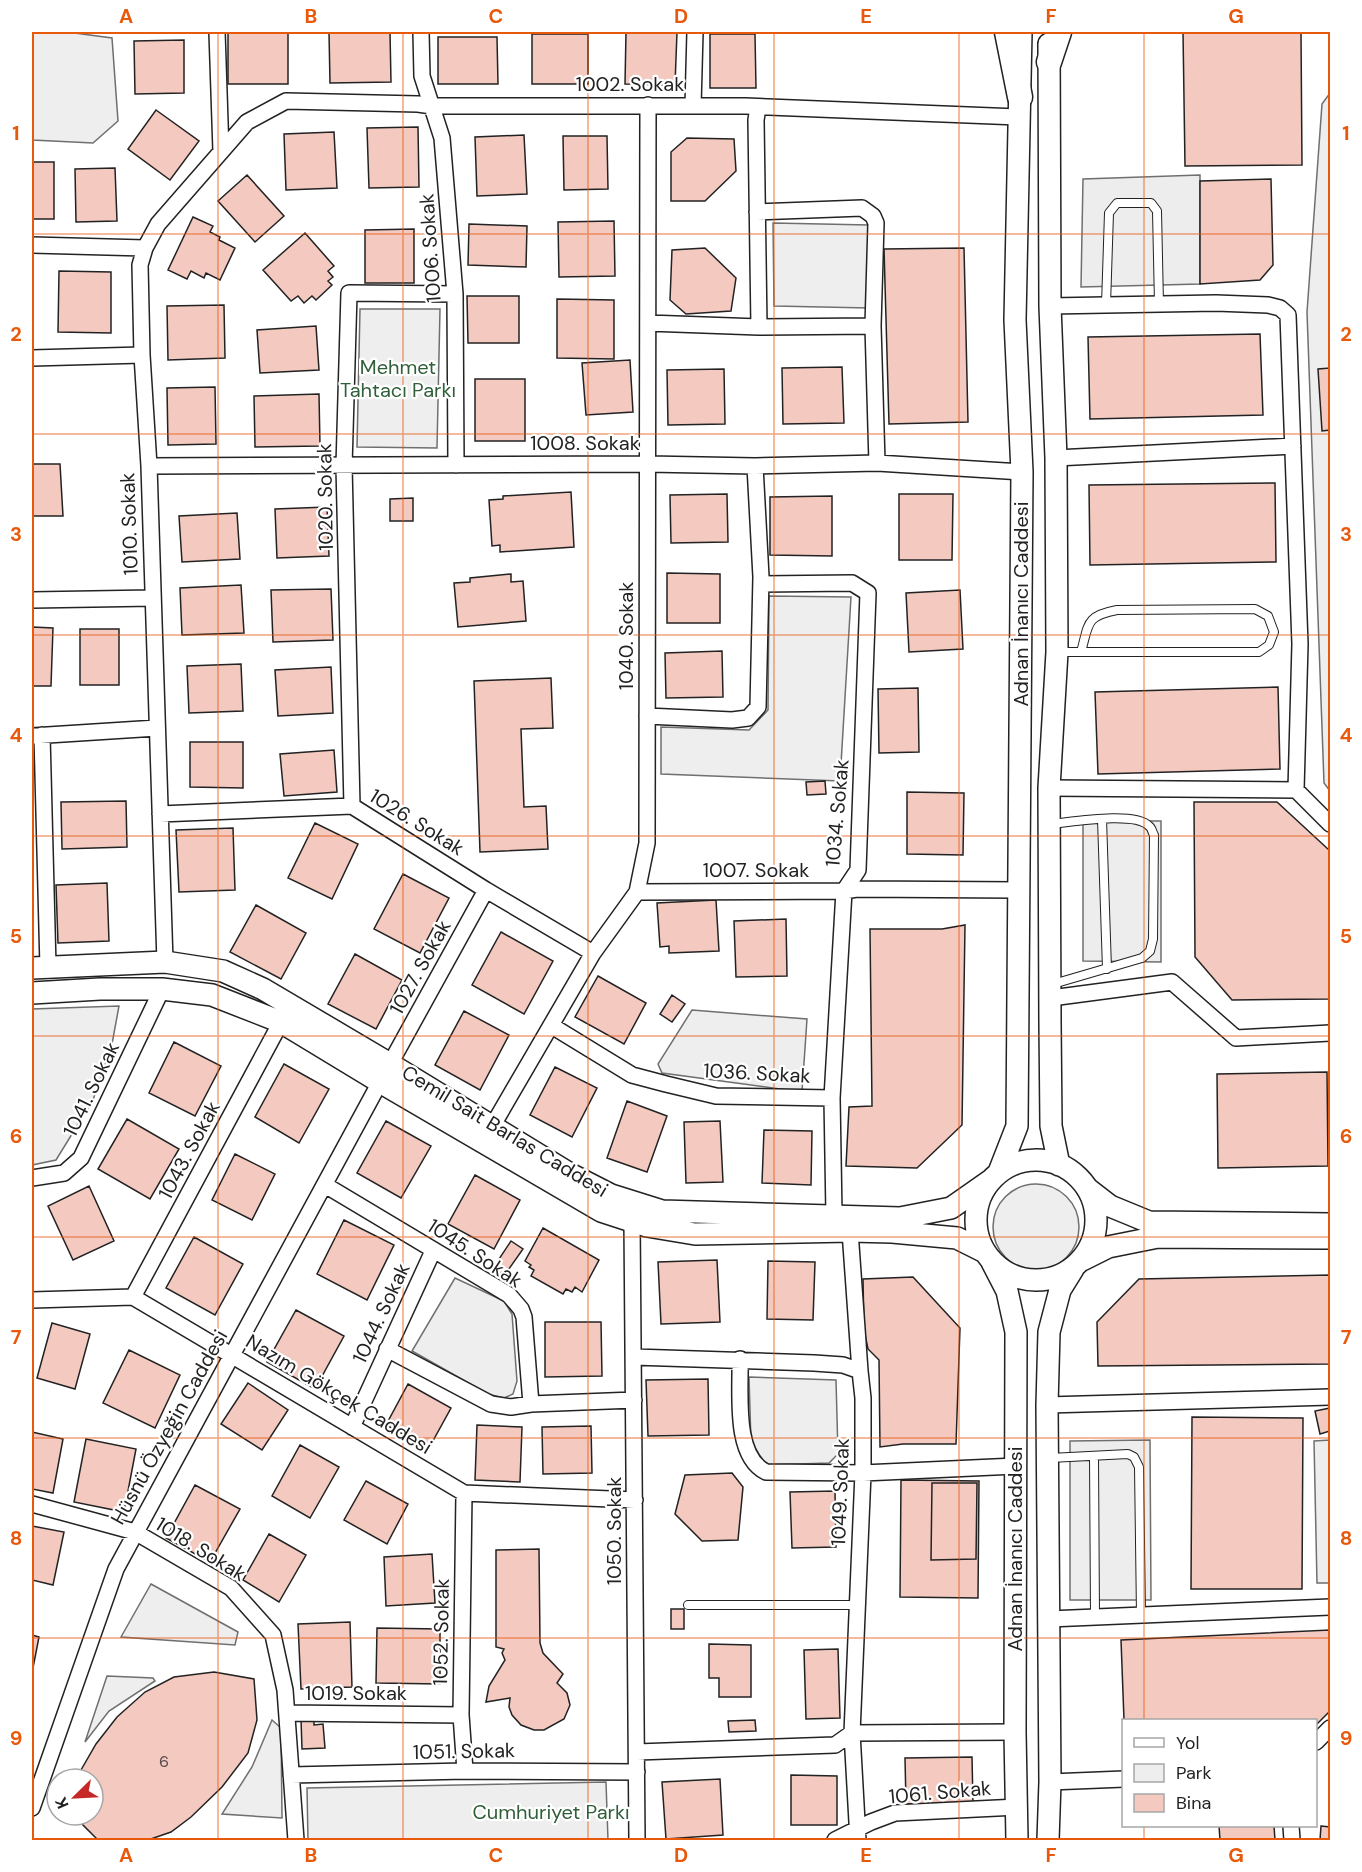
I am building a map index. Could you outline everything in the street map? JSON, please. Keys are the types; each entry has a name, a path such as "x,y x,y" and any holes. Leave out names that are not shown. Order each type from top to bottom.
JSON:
{"main road":[{"path":"1007,32 1020,107"},
{"name":"Adnan İnanıcı Caddesi","path":"995,1176 1017,1126 1022,472 1015,320 1021,32"},
{"name":"Adnan İnanıcı Caddesi","path":"1049,32 1050,306 1056,458 1057,652 1049,788 1051,1126 1059,1165"},
{"path":"1049,62 1059,32"},
{"name":"Cemil Sait Barlas Caddesi","path":"40,967 165,962 223,971 263,989 385,1073 601,1211 647,1226 695,1234 850,1231 957,1238 988,1257"},
{"name":"Cemil Sait Barlas Caddesi","path":"32,993 100,989 162,989 212,994 281,1022 493,1125 570,1174 610,1195 662,1211 900,1218 951,1208 995,1176"},
{"path":"1330,1224 1149,1222 1110,1206 1087,1189 1070,1171 1047,1161 1022,1161 995,1176 982,1191 976,1216 976,1228 988,1257 1002,1270 1025,1280 1050,1279 1108,1247 1158,1237 1330,1238"},
{"path":"1077,1264 1089,1249 1096,1225 1093,1200 1087,1189"},
{"name":"Adnan İnanıcı Caddesi","path":"988,1257 1007,1291 1016,1332 1017,1840"},
{"name":"Adnan İnanıcı Caddesi","path":"1048,1840 1050,1782 1047,1405 1049,1332 1060,1290 1077,1264"}],"street":[{"path":"217,32 221,152"},
{"name":"1006. Sokak","path":"421,32 422,76 442,138 455,294 456,465"},
{"path":"693,106 695,32"},
{"name":"1002. Sokak","path":"246,122 286,101 432,106 1020,107"},
{"name":"1040. Sokak","path":"493,1125 594,953 637,892 647,843 648,105"},
{"path":"758,106 756,120 759,327"},
{"name":"1010. Sokak","path":"165,962 140,265 145,248 158,224 246,122"},
{"path":"757,212 862,208 873,216 876,223 873,326 877,463"},
{"path":"32,245 145,248"},
{"name":"1020. Sokak","path":"352,806 344,466 349,293 455,294"},
{"path":"1050,306 1216,303 1268,305 1280,308 1288,315 1300,644 1296,790"},
{"path":"648,323 759,327 873,326"},
{"path":"32,358 142,355"},
{"path":"1056,458 1293,446"},
{"name":"1008. Sokak","path":"149,466 648,464 755,466 877,463 1022,472"},
{"path":"647,716 732,720 748,718 758,708 761,584 755,466"},
{"name":"1034. Sokak","path":"761,584 852,583 868,593 858,870 844,891 832,1098 834,1215"},
{"path":"32,600 153,598"},
{"path":"40,967 37,736 157,728"},
{"path":"1049,788 1296,790 1330,824"},
{"name":"1026. Sokak","path":"160,814 352,806 486,890 594,953"},
{"name":"1007. Sokak","path":"637,892 844,891 857,889 1018,890"},
{"name":"1027. Sokak","path":"385,1073 486,890"},
{"path":"1051,991 1172,982 1236,1038 1330,1033"},
{"name":"1041. Sokak","path":"32,1178 64,1173 81,1158 162,989"},
{"name":"1043. Sokak","path":"133,1298 281,1022"},
{"name":"1036. Sokak","path":"552,1026 632,1075 655,1081 716,1096 832,1098"},
{"name":"Hüsnü Özyeğin Caddesi","path":"32,1808 116,1569 385,1073"},
{"name":"1045. Sokak","path":"325,1185 509,1295 524,1317 531,1404"},
{"name":"1050. Sokak","path":"632,1221 637,1840"},
{"name":"1049. Sokak","path":"850,1231 863,1398 863,1473 852,1733 857,1835"},
{"name":"1044. Sokak","path":"352,1426 433,1251"},
{"path":"32,1300 133,1298"},
{"name":"Nazım Gökçek Caddesi","path":"133,1298 464,1493 635,1500"},
{"path":"387,1348 491,1404 511,1407 531,1404 634,1400"},
{"path":"634,1357 740,1359 843,1365 860,1371"},
{"path":"740,1359 742,1440 757,1468 766,1472 863,1473 1016,1466"},
{"path":"1047,1405 1330,1396"},
{"name":"1052. Sokak","path":"464,1493 461,1714 465,1771"},
{"name":"1018. Sokak","path":"32,1504 135,1532 231,1588 273,1635 285,1690 296,1840"},
{"path":"1049,1619 1330,1607"},
{"name":"1019. Sokak","path":"287,1713 461,1714"},
{"path":"1317,1741 1330,1728"},
{"path":"637,1752 835,1745 852,1733 1015,1732"},
{"name":"1051. Sokak","path":"291,1775 465,1771 637,1772"},
{"path":"1050,1782 1122,1779"},
{"name":"1061. Sokak","path":"835,1840 857,1835 895,1813 1018,1808"}],"lane":[{"path":"1106,305 1109,213 1117,203 1151,202 1157,211 1159,304"},
{"path":"1057,652 1081,652 1259,652 1269,645 1274,632 1268,616 1254,609 1117,610 1097,614 1089,624 1081,652"},
{"path":"1102,819 1107,969"},
{"path":"1050,824 1102,819 1136,819 1149,826 1154,835 1153,939 1150,951 1142,958 1051,991"},
{"path":"1048,1458 1128,1454 1134,1457 1139,1467 1141,1615"},
{"path":"1094,1456 1095,1617"},
{"path":"688,1605 857,1605"}],"green space":[{"path":"32,32 67,32 112,38 118,121 93,143 32,140"},
{"path":"1330,93 1330,791 1324,783 1307,312 1322,104"},
{"path":"773,223 869,225 869,308 774,306"},
{"name":"Mehmet Tahtacı Parkı","path":"360,309 440,309 437,448 357,447"},
{"path":"769,596 851,597 840,781 661,774 661,727 749,730 768,710"},
{"path":"119,1006 112,1044 93,1100 56,1160 32,1165 32,1009"},
{"path":"692,1010 807,1019 802,1092 662,1073 658,1064"},
{"path":"1036,1184 1052,1188 1066,1197 1075,1211 1079,1227 1075,1243 1066,1257 1052,1266 1036,1270 1020,1266 1006,1257 997,1243 993,1227 997,1211 1006,1197 1020,1188"},
{"path":"455,1278 504,1301 512,1314 517,1381 513,1394 504,1398 488,1394 412,1351"},
{"path":"749,1377 836,1380 838,1454 829,1463 766,1465 751,1442"},
{"path":"1330,1440 1330,1583 1317,1583 1314,1441"},
{"path":"151,1584 238,1632 235,1645 121,1637"},
{"path":"107,1676 153,1678 155,1681 109,1711 85,1742"},
{"path":"272,1720 281,1728 282,1818 222,1814 252,1767"},
{"name":"Cumhuriyet Parkı","path":"606,1782 608,1840 308,1840 307,1788"}],"shaded area":[{"path":"1200,175 1200,284 1081,287 1083,179"},
{"path":"1083,821 1161,821 1161,962 1083,961"},
{"path":"1150,1440 1151,1600 1070,1600 1070,1441"}],"building":[{"path":"228,32 288,32 288,84 228,84"},
{"path":"329,32 390,32 391,82 330,83"},
{"path":"626,32 677,32 675,85 625,84"},
{"path":"1183,32 1301,32 1302,165 1185,166"},
{"path":"532,34 588,34 588,84 532,84"},
{"path":"710,34 755,34 756,88 710,88"},
{"path":"438,37 497,37 498,84 438,84"},
{"path":"184,40 184,93 135,94 134,41"},
{"path":"156,110 199,141 170,180 128,149"},
{"path":"418,127 419,187 369,188 367,128"},
{"path":"334,132 337,188 286,190 284,134"},
{"path":"524,135 527,194 477,196 475,137"},
{"path":"563,136 607,136 608,189 564,190"},
{"path":"687,138 734,139 736,171 705,201 671,201 671,152"},
{"path":"32,162 54,162 54,219 32,219"},
{"path":"115,168 117,221 76,222 75,169"},
{"path":"247,175 284,216 255,242 218,201"},
{"path":"1271,179 1273,265 1260,280 1200,284 1200,181"},
{"path":"193,217 213,226 210,232 220,237 219,240 235,248 220,280 206,273 204,278 191,271 187,279 168,270"},
{"path":"614,221 615,276 559,277 558,222"},
{"path":"469,224 527,226 526,267 468,265"},
{"path":"414,229 414,283 365,283 365,230"},
{"path":"305,233 334,266 328,271 333,277 328,281 332,285 316,300 312,296 304,303 298,296 291,301 263,270"},
{"path":"705,248 736,278 731,311 686,314 670,300 672,250"},
{"path":"964,248 968,422 889,424 884,249"},
{"path":"59,271 111,272 111,333 58,332"},
{"path":"467,296 519,296 519,343 468,343"},
{"path":"557,299 614,300 614,359 557,358"},
{"path":"224,305 225,358 168,360 167,306"},
{"path":"316,326 319,370 260,373 257,330"},
{"path":"1260,334 1263,415 1090,419 1088,337"},
{"path":"630,360 633,412 586,415 582,363"},
{"path":"842,367 844,423 783,424 782,368"},
{"path":"1330,368 1330,430 1322,431 1318,369"},
{"path":"724,369 725,424 668,425 667,370"},
{"path":"475,379 525,379 525,441 475,441"},
{"path":"215,387 216,444 168,445 167,388"},
{"path":"319,394 320,446 255,447 254,396"},
{"path":"32,464 60,464 63,516 32,516"},
{"path":"1275,483 1276,562 1090,565 1089,485"},
{"path":"571,492 574,547 500,552 500,545 492,546 489,500 503,499 503,496"},
{"path":"727,494 728,542 671,543 670,495"},
{"path":"899,494 953,494 952,560 899,560"},
{"path":"832,496 832,556 770,555 770,497"},
{"path":"413,498 413,521 390,521 390,499"},
{"path":"327,507 329,556 277,558 275,509"},
{"path":"237,513 240,559 182,562 179,516"},
{"path":"667,573 720,574 720,623 667,623"},
{"path":"511,574 511,582 523,581 526,621 458,627 454,583 470,582 470,578"},
{"path":"241,585 244,633 182,635 180,588"},
{"path":"331,589 333,640 273,642 271,590"},
{"path":"960,590 963,649 909,652 906,593"},
{"path":"32,627 53,628 51,686 32,686"},
{"path":"80,629 119,629 119,685 80,685"},
{"path":"722,651 723,697 666,698 665,653"},
{"path":"241,664 243,711 189,713 187,666"},
{"path":"331,667 333,713 278,716 275,670"},
{"path":"551,678 553,728 521,729 524,807 546,806 548,849 480,852 474,681"},
{"path":"1278,687 1280,769 1098,774 1095,692"},
{"path":"918,688 919,752 879,753 878,689"},
{"path":"190,742 243,742 243,788 190,787"},
{"path":"334,750 337,792 284,796 280,754"},
{"path":"825,781 826,794 807,795 806,782"},
{"path":"907,792 964,793 963,855 907,854"},
{"path":"126,801 127,847 62,849 61,802"},
{"path":"1194,802 1277,802 1329,850 1330,999 1232,1000 1195,957"},
{"path":"315,823 358,844 332,899 288,878"},
{"path":"233,828 235,890 179,892 176,830"},
{"path":"403,874 449,898 420,953 374,929"},
{"path":"107,883 109,941 58,943 56,885"},
{"path":"716,900 719,951 669,953 669,946 660,947 657,903"},
{"path":"256,905 306,933 281,979 230,952"},
{"path":"786,919 787,976 736,977 734,921"},
{"path":"965,925 962,1125 917,1168 846,1166 849,1107 872,1106 870,929 942,929"},
{"path":"501,932 553,961 524,1014 472,985"},
{"path":"355,954 402,980 376,1029 328,1004"},
{"path":"598,976 646,1003 624,1044 575,1017"},
{"path":"672,995 685,1004 672,1022 660,1014"},
{"path":"464,1011 509,1035 480,1090 435,1065"},
{"path":"174,1042 221,1066 195,1116 149,1093"},
{"path":"284,1064 329,1089 299,1143 255,1117"},
{"path":"555,1067 597,1088 572,1137 530,1115"},
{"path":"1327,1072 1328,1166 1218,1168 1217,1074"},
{"path":"627,1101 667,1116 647,1172 607,1158"},
{"path":"127,1119 179,1149 150,1199 98,1169"},
{"path":"386,1121 431,1146 401,1198 357,1173"},
{"path":"720,1121 723,1182 686,1183 684,1122"},
{"path":"764,1130 812,1131 811,1185 762,1183"},
{"path":"235,1154 275,1174 252,1220 212,1200"},
{"path":"475,1175 520,1200 494,1249 448,1224"},
{"path":"89,1186 114,1241 73,1260 48,1206"},
{"path":"344,1220 394,1245 367,1300 317,1274"},
{"path":"543,1228 599,1260 582,1292 575,1287 572,1292 566,1289 563,1294 531,1276 534,1270 525,1261"},
{"path":"194,1237 243,1264 215,1315 166,1288"},
{"path":"511,1241 523,1249 504,1276 493,1268"},
{"path":"717,1260 720,1322 661,1324 658,1262"},
{"path":"768,1261 815,1262 813,1320 767,1319"},
{"path":"1330,1275 1330,1364 1098,1366 1097,1322 1139,1279"},
{"path":"913,1277 960,1328 956,1444 903,1444 880,1447 879,1360 868,1349 864,1330 863,1279"},
{"path":"296,1310 344,1336 315,1389 267,1362"},
{"path":"545,1322 601,1322 602,1376 545,1377"},
{"path":"52,1323 90,1334 75,1389 37,1378"},
{"path":"129,1350 180,1375 155,1428 103,1403"},
{"path":"708,1379 709,1435 648,1436 646,1380"},
{"path":"248,1383 288,1410 262,1450 221,1424"},
{"path":"408,1384 451,1408 429,1448 386,1425"},
{"path":"1330,1408 1330,1431 1320,1434 1315,1411"},
{"path":"1192,1417 1303,1418 1302,1589 1191,1589"},
{"path":"477,1425 522,1427 520,1482 475,1480"},
{"path":"591,1426 592,1473 543,1474 542,1427"},
{"path":"32,1432 63,1439 53,1493 32,1489"},
{"path":"86,1439 136,1449 124,1512 74,1502"},
{"path":"300,1445 339,1467 310,1518 272,1496"},
{"path":"732,1473 743,1487 738,1540 702,1541 675,1514 685,1475"},
{"path":"901,1480 979,1481 978,1598 900,1597"},
{"path":"366,1481 408,1504 387,1544 344,1520"},
{"path":"932,1483 977,1483 976,1559 931,1560"},
{"path":"195,1485 240,1509 210,1562 166,1538"},
{"path":"835,1491 836,1547 792,1548 790,1492"},
{"path":"32,1526 64,1532 53,1585 32,1580"},
{"path":"269,1534 306,1555 279,1602 243,1580"},
{"path":"539,1549 540,1643 543,1653 563,1674 557,1683 567,1693 570,1705 564,1719 544,1730 534,1730 521,1725 512,1715 509,1707 510,1698 486,1702 489,1686 505,1660 502,1653 504,1649 496,1647 496,1550"},
{"path":"432,1554 435,1603 386,1606 384,1557"},
{"path":"671,1609 684,1609 684,1629 671,1629"},
{"path":"350,1622 352,1687 301,1689 298,1624"},
{"path":"377,1628 440,1629 440,1684 376,1683"},
{"path":"1330,1630 1330,1711 1317,1724 1317,1719 1124,1719 1121,1640"},
{"path":"32,1635 39,1637 32,1673"},
{"path":"709,1644 751,1645 751,1697 719,1697 719,1678 709,1678"},
{"path":"838,1649 840,1718 806,1719 804,1650"},
{"path":"214,1672 254,1679 257,1720 248,1753 222,1787 191,1817 171,1832 148,1840 98,1840 85,1827 105,1827 105,1767 83,1767 96,1744 117,1717 145,1692 174,1677"},
{"path":"314,1718 314,1725 323,1724 325,1748 302,1749 301,1719"},
{"path":"755,1720 756,1731 729,1732 728,1721"},
{"path":"972,1757 973,1803 906,1804 905,1758"},
{"path":"791,1775 837,1776 837,1825 791,1825"},
{"path":"720,1779 723,1835 666,1839 662,1782"},
{"path":"1321,1826 1330,1827 1330,1840 1320,1840"},
{"path":"1219,1827 1274,1827 1275,1840 1220,1840"}]}
